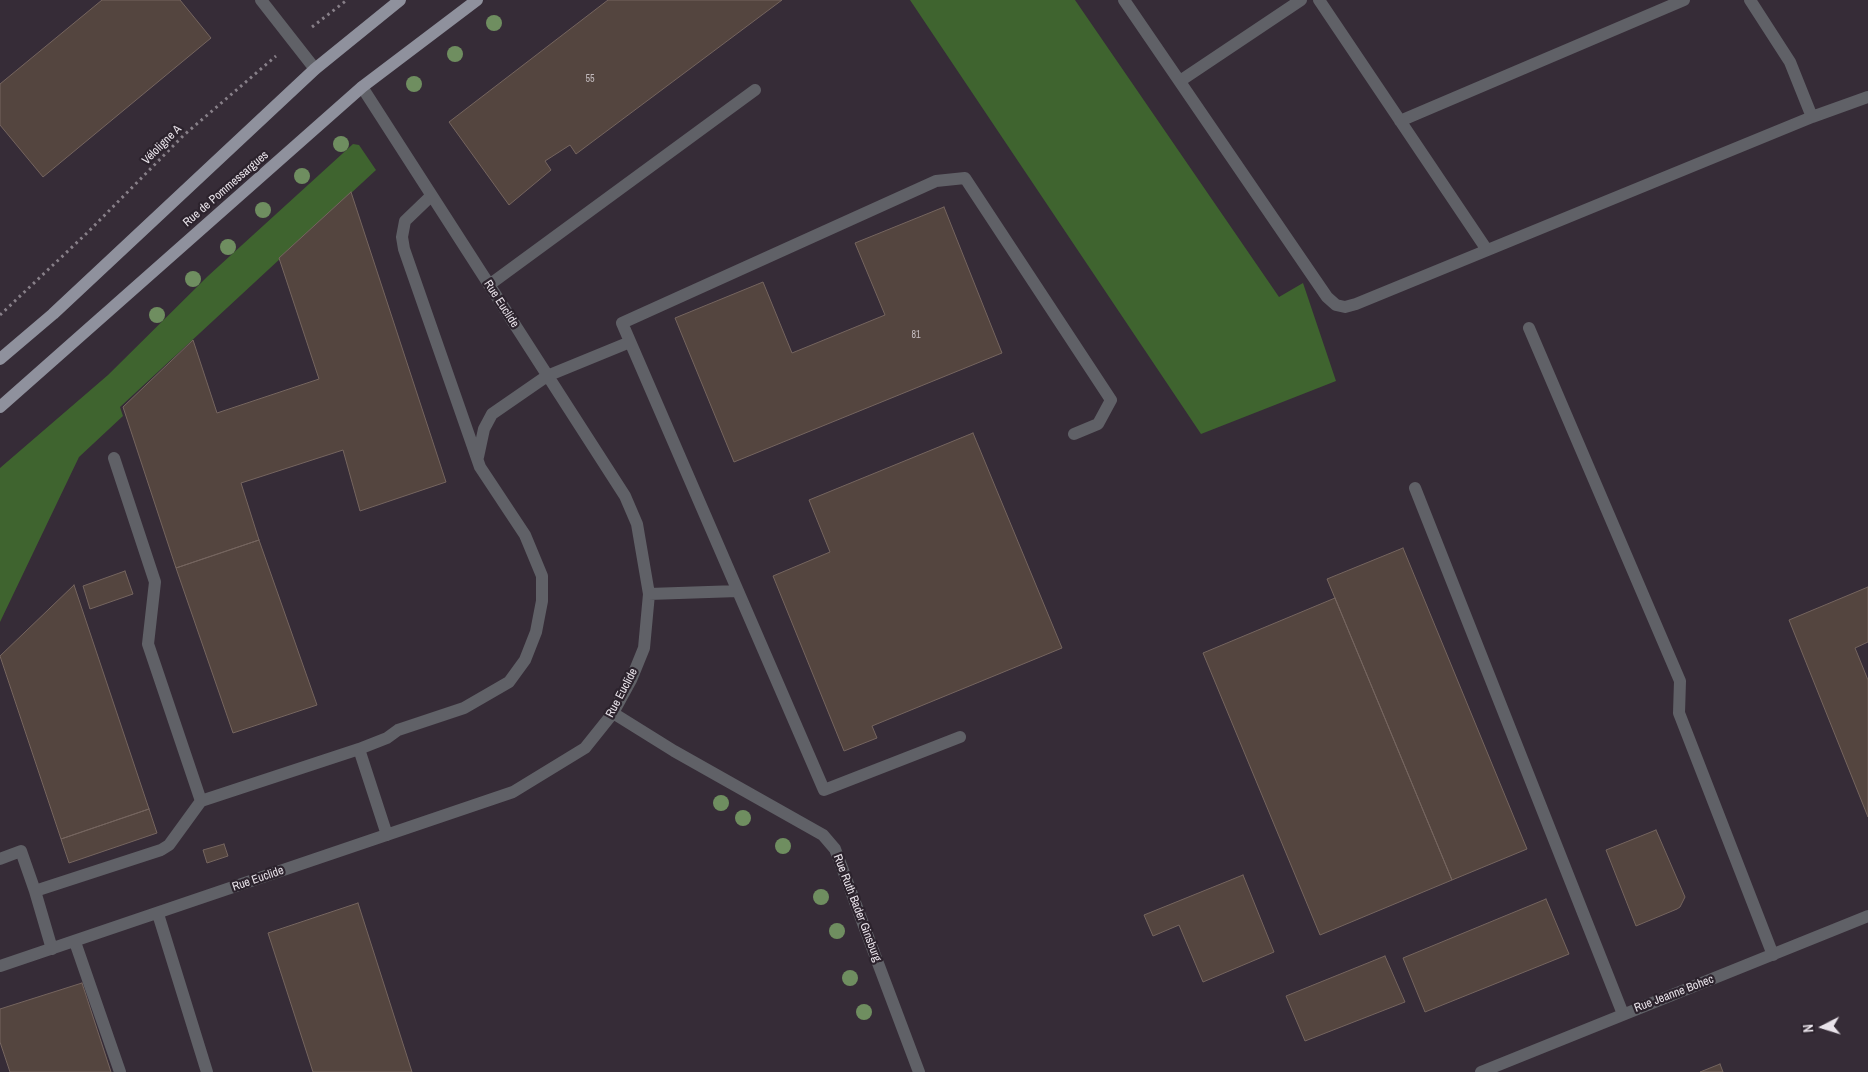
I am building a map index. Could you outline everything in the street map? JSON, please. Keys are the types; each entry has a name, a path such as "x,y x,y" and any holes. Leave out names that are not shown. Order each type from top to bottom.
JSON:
{"main road":[{"name":"Rue de Pommessargues","path":"0,360 53,314 315,69 400,0"},
{"name":"Rue de Pommessargues","path":"0,407 362,87 477,0"}],"street":[{"path":"261,0 315,69"},
{"path":"1124,0 1328,297 1336,304 1345,307 1812,117 1868,97"},
{"path":"1180,81 1301,0"},
{"path":"1319,0 1487,250"},
{"path":"1400,121 1684,0"},
{"path":"1750,0 1790,62 1812,117"},
{"name":"Rue Euclide","path":"0,966 158,914 513,792 585,748 613,713 631,680 644,648 649,594 637,524 625,496 362,87"},
{"path":"489,285 755,90"},
{"path":"960,737 824,790 622,323 936,181 965,178 1111,400 1098,424 1074,434"},
{"path":"35,891 161,850 169,845 201,801 359,749 387,738 398,730 464,708 509,682 525,660 536,632 541,609 542,576 525,535 480,466 404,250 402,237 405,221 431,196"},
{"path":"1530,328 1680,681 1679,713 1773,955"},
{"path":"477,458 484,429 492,414 547,376 630,342"},
{"path":"114,458 155,582 148,644 201,801"},
{"path":"1415,488 1623,1014"},
{"path":"649,594 738,591"},
{"name":"Rue Ruth Bader Ginsburg","path":"613,713 674,751 823,835 835,849 919,1072"},
{"path":"359,749 387,835"},
{"path":"0,859 21,851 52,949"},
{"path":"158,914 207,1072"},
{"name":"Rue Jeanne Bohec","path":"1481,1072 1868,916"},
{"path":"75,942 120,1072"}],"path":[{"name":"Véloligne A","path":"0,315 87,233 184,135 293,41 347,0"}],"green space":[{"path":"910,0 1075,0 1279,297 1303,283 1336,381 1201,434"},
{"path":"353,144 359,145 376,170 120,407 123,416 79,457 0,622 0,468 108,375 208,276"}],"building":[{"path":"102,0 180,0 211,38 43,177 0,125 0,84"},
{"path":"608,0 782,0 576,154 570,145 545,161 551,170 509,205 449,122"},
{"path":"351,192 446,482 360,511 343,450 241,483 259,540 176,568 123,407 193,340 217,413 319,379 279,258"},
{"path":"944,207 1002,353 734,462 675,318 763,282 792,353 885,315 855,243"},
{"path":"973,433 1062,648 872,726 877,738 844,751 773,576 830,552 809,500"},
{"path":"259,540 317,705 233,733 176,568"},
{"path":"1403,548 1527,849 1452,880 1327,579"},
{"path":"125,571 133,594 90,609 83,586"},
{"path":"74,585 149,809 61,839 0,656"},
{"path":"1868,587 1868,642 1855,648 1868,680 1868,817 1789,620"},
{"path":"1335,598 1452,880 1320,935 1203,653"},
{"path":"149,809 157,833 69,863 61,839"},
{"path":"1656,830 1685,897 1677,909 1636,926 1606,850"},
{"path":"224,844 228,856 207,863 203,850"},
{"path":"1243,875 1274,952 1203,982 1179,925 1153,936 1144,915"},
{"path":"1546,899 1569,954 1425,1012 1403,958"},
{"path":"358,903 412,1072 313,1072 268,933"},
{"path":"1385,956 1405,1002 1305,1041 1286,996"},
{"path":"82,983 111,1072 10,1072 0,1042 0,1009"},
{"path":"1720,1064 1723,1072 1700,1072"}]}
